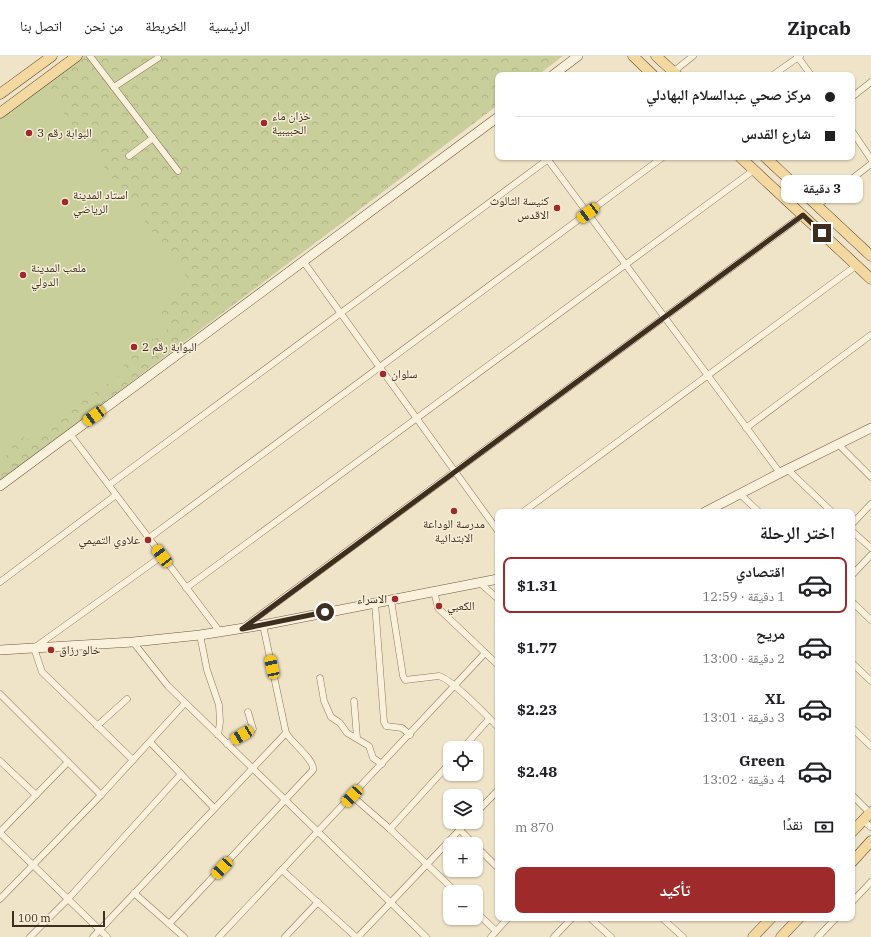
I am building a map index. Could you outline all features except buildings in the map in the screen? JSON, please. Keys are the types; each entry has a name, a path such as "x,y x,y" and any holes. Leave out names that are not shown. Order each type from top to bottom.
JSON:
{"main road":[{"path":"0,94 52,56"},
{"path":"0,113 77,56"},
{"path":"633,56 650,72"},
{"path":"656,56 674,72"},
{"path":"743,160 871,279"},
{"path":"770,160 871,256"},
{"path":"832,242 844,230"},
{"path":"855,830 867,824 871,812"},
{"path":"855,859 871,841"},
{"path":"753,937 768,921"},
{"path":"781,937 796,921"}],"street":[{"path":"90,56 178,170"},
{"path":"557,72 578,56"},
{"path":"676,72 693,56"},
{"path":"777,72 798,57 809,72"},
{"path":"114,87 158,58"},
{"path":"855,95 871,82"},
{"path":"0,486 495,119"},
{"path":"855,136 871,158"},
{"path":"129,156 153,138"},
{"path":"109,485 545,160"},
{"path":"549,160 746,428 783,471 828,509"},
{"path":"149,538 659,160"},
{"path":"818,205 871,164"},
{"path":"186,588 754,170"},
{"path":"242,629 803,215"},
{"path":"303,261 495,527"},
{"path":"527,509 857,266"},
{"path":"746,428 871,335"},
{"path":"711,509 783,471 871,428"},
{"path":"70,434 220,632"},
{"path":"838,444 871,477"},
{"path":"740,494 756,509"},
{"path":"0,582 116,496"},
{"path":"855,521 871,504"},
{"path":"855,533 871,548"},
{"path":"855,572 871,555"},
{"path":"34,648 162,556"},
{"path":"0,650 133,642 200,635 242,629 495,580"},
{"path":"480,583 495,596"},
{"path":"434,592 438,608 495,662"},
{"path":"391,600 403,676 405,680 439,676 455,686 495,724"},
{"path":"375,603 384,722 386,726 402,728 410,734"},
{"path":"855,605 871,620"},
{"path":"170,924 313,770 313,763 289,739 286,733 263,625"},
{"path":"200,635 207,670 219,705 220,722 218,735"},
{"path":"133,642 168,686 426,937"},
{"path":"34,648 42,672 133,760"},
{"path":"218,937 485,653"},
{"path":"855,666 871,682"},
{"path":"320,678 324,701 329,714 340,723 347,733 369,746 373,758 382,764"},
{"path":"0,694 101,795"},
{"path":"97,726 127,699"},
{"path":"354,700 357,738"},
{"path":"0,899 101,795 185,703"},
{"path":"227,744 252,731 253,729 248,712"},
{"path":"469,741 489,719"},
{"path":"855,731 871,746"},
{"path":"93,937 286,733"},
{"path":"150,742 214,808"},
{"path":"0,761 36,795"},
{"path":"68,762 0,833 107,937"},
{"path":"390,829 443,770"},
{"path":"30,937 68,899 181,774"},
{"path":"483,806 495,793"},
{"path":"352,796 390,829 449,885"},
{"path":"855,798 871,812"},
{"path":"282,870 357,937 460,830 467,837"},
{"path":"483,853 495,864"},
{"path":"855,899 871,882"},
{"path":"134,893 184,937"},
{"path":"285,937 318,902"},
{"path":"483,919 496,931"},
{"path":"491,937 505,921"},
{"path":"554,937 569,921"},
{"path":"593,921 611,937"},
{"path":"665,921 683,937"},
{"path":"818,937 833,921"}],"green space":[{"path":"76,56 563,56 542,72 495,72 495,107 0,481 0,112"},
{"name":"استاد المدينة الرياضي","path":"45,88 191,283 154,310 168,329 153,340 150,335 119,358 127,370 87,398 61,408 63,412 27,440 24,437 11,446 14,450 0,460 0,121"}],"place":[{"name":"خزان ماء الحبيبية","path":"264,123"},
{"name":"البوابة رقم 3","path":"29,133"},
{"name":"استاد المدينة الرياضي","path":"65,202"},
{"name":"كنيسة الثالوث الاقدس","path":"557,208"},
{"name":"ملعب المدينة الدولي","path":"23,275"},
{"name":"البوابة رقم 2","path":"134,347"},
{"name":"سلوان","path":"383,374"},
{"name":"مدرسة الوداعة الابتدائية","path":"454,511"},
{"name":"علاوي التميمي","path":"148,540"},
{"name":"الاسراء","path":"395,599"},
{"name":"الكعبي","path":"439,606"},
{"name":"خالو رزاق","path":"51,650"}],"route":[{"path":"325,612 242,629 803,215 822,233"}]}
